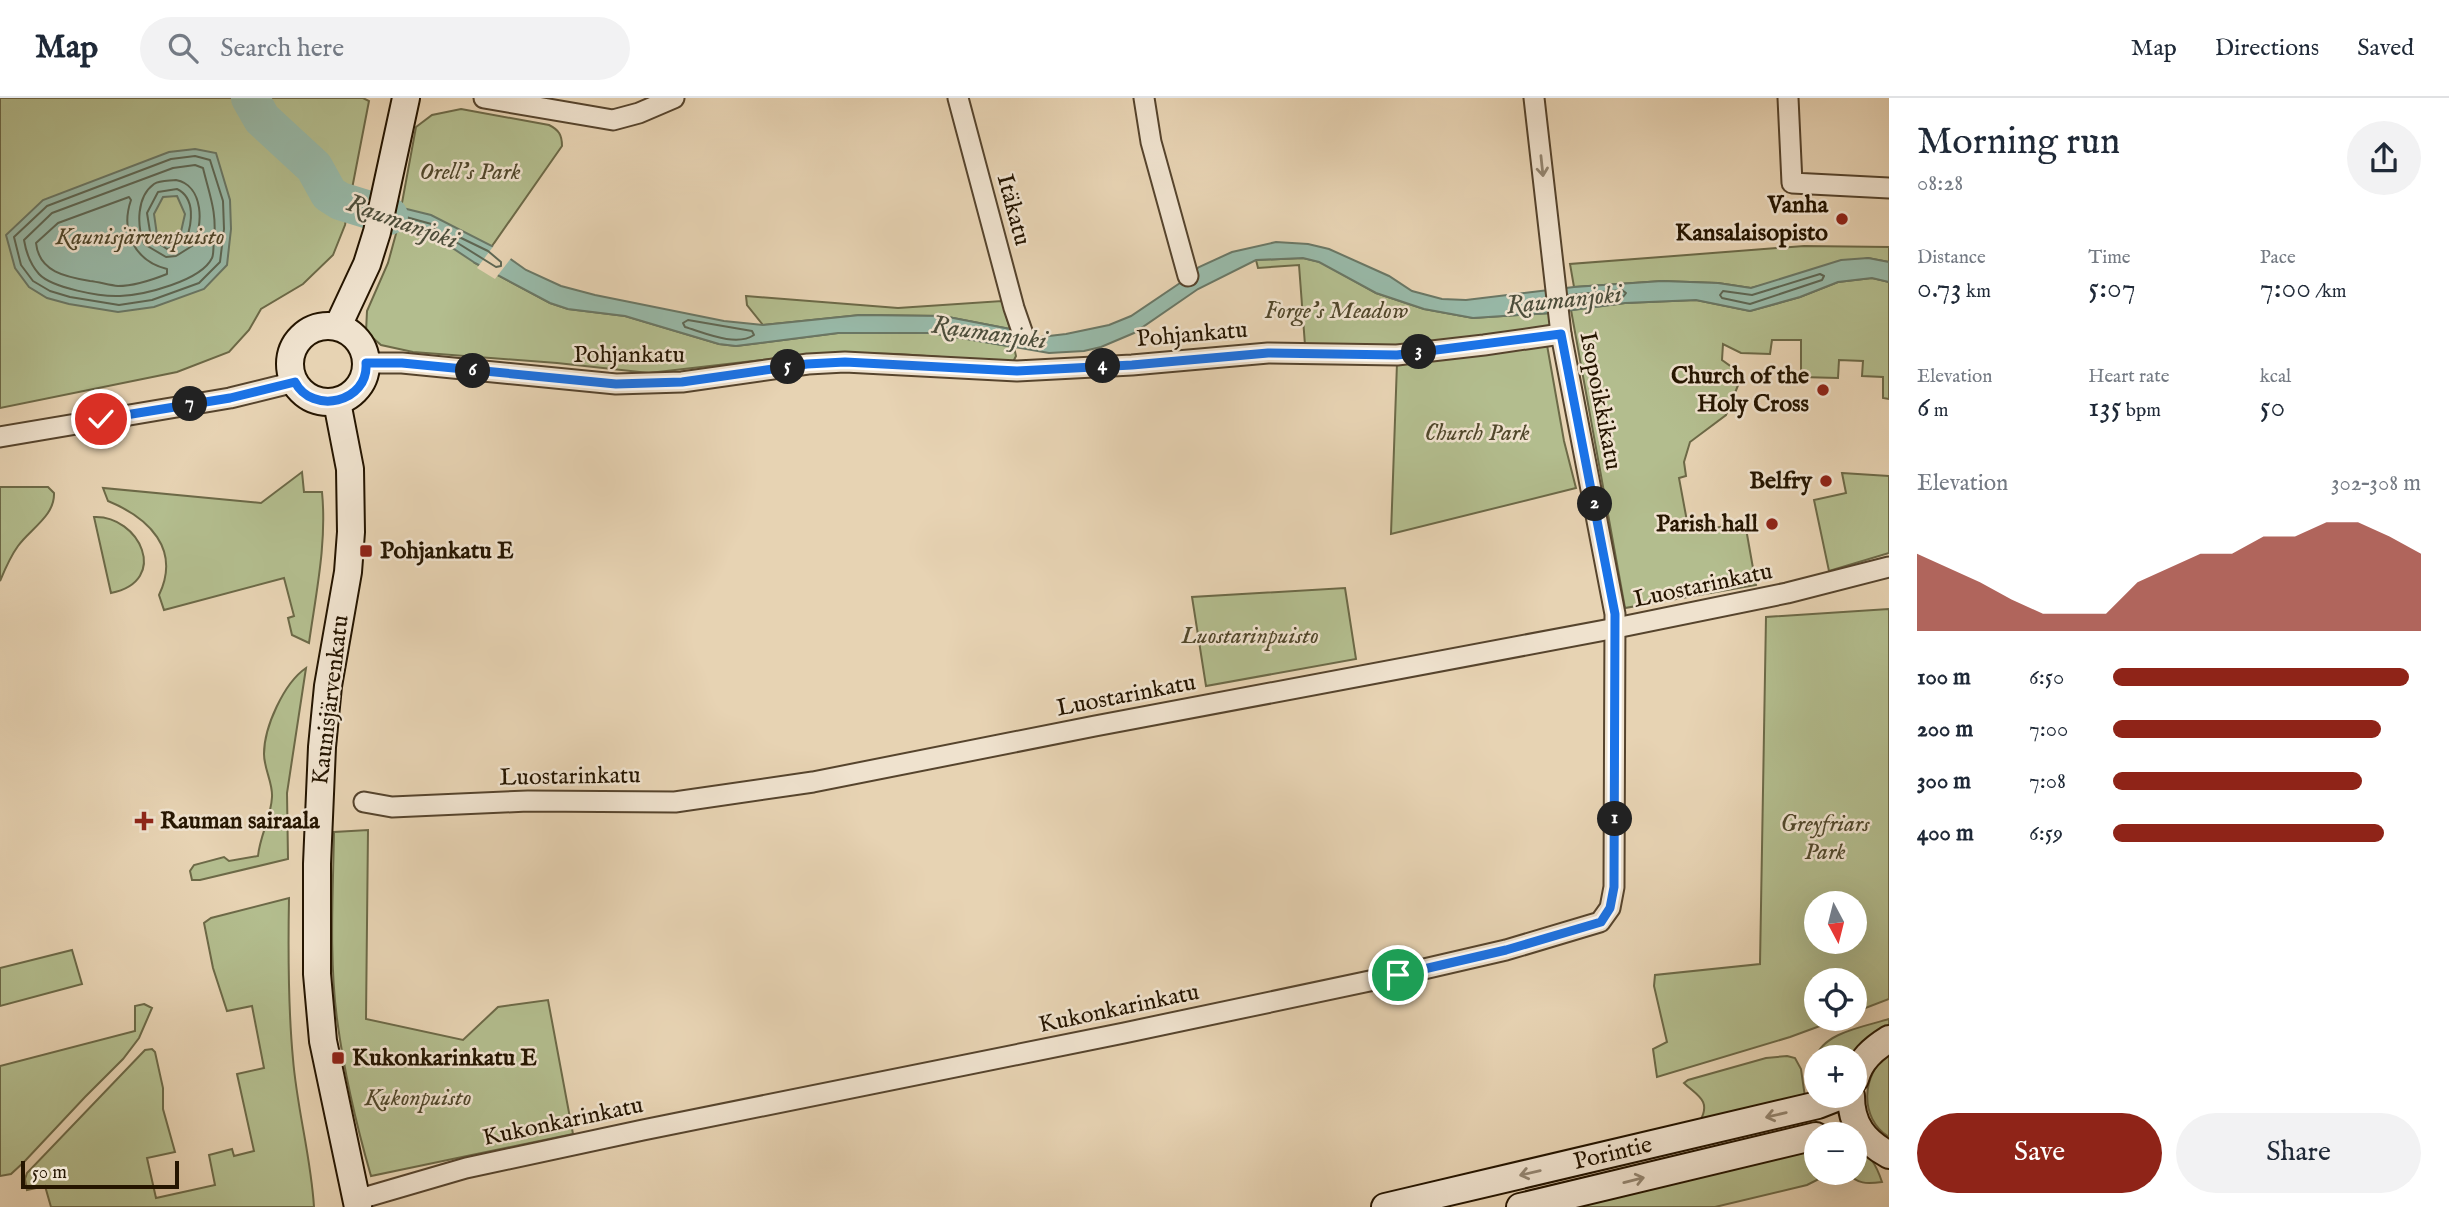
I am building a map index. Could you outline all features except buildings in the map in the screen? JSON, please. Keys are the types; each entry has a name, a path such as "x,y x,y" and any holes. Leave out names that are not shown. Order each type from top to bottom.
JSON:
{"main road":[{"path":"338,326 367,264 377,232 406,98"},
{"path":"325,325 348,330 358,339 366,353 366,363 367,370 362,383 349,396 337,402 327,402 307,396 295,382 290,362 291,352 298,340 314,328 325,325"},
{"name":"Kaunisjärvenkatu","path":"337,402 350,469 351,532 348,572 328,686 321,747 317,974 323,1041 357,1204"},
{"path":"1867,1058 1889,1039"},
{"name":"Porintie","path":"1385,1207 1805,1108"},
{"name":"Porintie","path":"1520,1207 1804,1139"},
{"path":"1867,1139 1889,1155"}],"street":[{"path":"484,98 613,120 639,113 674,98"},
{"name":"Itäkatu","path":"958,98 1023,334"},
{"path":"1144,98 1152,142 1188,276"},
{"name":"Isopoikkikatu","path":"1534,98 1561,334 1595,503 1616,628"},
{"path":"1788,98 1792,183 1889,188"},
{"name":"Pohjankatu","path":"366,363 402,363 603,383 650,383 682,382 807,364 845,362 1017,371 1132,365 1268,353 1397,355 1561,334"},
{"path":"0,437 230,398 295,382"},
{"name":"Luostarinkatu","path":"363,802 392,807 417,807 528,801 675,802 813,782 1616,628 1787,593 1889,567"},
{"name":"Kukonkarinkatu","path":"357,1204 466,1168 1398,975 1506,950 1601,922 1610,908 1614,887 1616,628"}],"green space":[{"name":"Kaunisjärvenpuisto","path":"0,98 363,98 369,101 345,225 333,255 303,284 261,309 249,330 229,352 177,372 0,408"},
{"name":"Orell's Park","path":"461,109 549,125 561,136 562,146 492,246 475,263 550,303 568,309 625,316 719,344 736,346 838,333 932,333 1014,347 1016,356 1013,362 898,354 813,354 649,373 413,352 381,345 366,332 367,311 388,263 397,230 416,127 432,115"},
{"path":"1804,246 1889,247 1889,262 1868,258 1751,288 1718,283 1662,281 1574,287 1570,264"},
{"name":"Forge's Meadow","path":"1303,258 1320,262 1376,293 1424,309 1473,318 1551,313 1553,330 1396,346 1305,345 1299,265 1258,268 1256,260"},
{"path":"1872,278 1889,282 1889,399 1883,398 1883,377 1862,376 1863,361 1839,360 1838,378 1801,377 1801,340 1772,340 1770,354 1741,353 1723,344 1722,360 1733,368 1739,383 1726,415 1690,442 1684,462 1686,476 1679,478 1689,532 1745,523 1756,585 1625,608 1571,310 1625,303 1696,300 1750,311 1800,297 1838,282"},
{"path":"746,296 898,308 1002,301 1010,329 943,316 860,315 763,325 747,305"},
{"name":"Church Park","path":"1547,345 1564,441 1576,488 1391,534 1397,363"},
{"path":"302,472 304,492 322,492 323,511 320,568 309,643 292,635 288,618 294,616 284,578 164,610 159,595 165,578 166,563 157,537 136,516 108,501 103,488 261,503"},
{"path":"1842,473 1889,476 1889,553 1829,571 1814,500 1846,493"},
{"path":"0,487 48,487 54,493 50,509 18,546 0,581"},
{"path":"94,517 110,519 124,526 135,537 142,550 144,563 140,576 129,586 111,593"},
{"name":"Luostarinpuisto","path":"1345,588 1356,659 1206,686 1192,597"},
{"name":"Greyfriars Park","path":"1889,609 1889,999 1867,1007 1867,968 1804,968 1804,1031 1806,1031 1657,1077 1653,1049 1667,1042 1654,986 1655,975 1760,964 1766,617"},
{"path":"306,668 287,793 288,859 192,880 190,871 194,865 224,857 229,861 258,856 272,797 264,754 267,731 283,695"},
{"name":"Kukonpuisto","path":"368,830 366,1019 463,1040 498,1007 548,1000 573,1134 371,1176 343,1059 332,949 334,832"},
{"path":"289,898 291,1039 314,1207 51,1207 45,1186 27,1190 27,1173 145,1050 152,1049 155,1052 163,1088 163,1109 175,1152 147,1158 156,1198 215,1185 209,1155 232,1149 234,1156 254,1151 237,1074 264,1068 252,1006 227,1011 213,968 204,923 211,918"},
{"path":"72,950 82,984 0,1006 0,968"},
{"path":"144,1004 152,1008 139,1038 123,1059 24,1162 11,1174 0,1176 0,1066 135,1031 135,1006"},
{"path":"1889,1019 1889,1027 1862,1045 1824,1045 1846,1032 1867,1031 1867,1025"},
{"path":"1889,1054 1889,1137 1879,1129 1868,1108 1869,1084 1880,1062"},
{"path":"1766,1058 1795,1058 1801,1069 1804,1097 1700,1121 1703,1103 1684,1083"},
{"path":"1804,1148 1804,1185 1807,1185 1715,1207 1556,1207"},
{"path":"1867,1155 1882,1182 1867,1182"}],"water":[{"path":"195,149 216,153 230,200 231,229 227,265 204,289 154,307 118,312 47,298 29,287 15,268 6,235 43,200 169,152","holes":["177,196 185,214 180,236 168,242 157,235 154,214 163,197"]},
{"path":"366,199 431,215 492,246 526,270 561,286 724,321 763,325 860,315 943,316 1010,329 1032,338 1066,334 1109,325 1131,316 1199,267 1232,252 1276,242 1308,244 1329,249 1389,276 1412,291 1442,299 1466,300 1574,287 1662,281 1718,283 1751,288 1841,260 1868,258 1889,262 1889,282 1872,278 1838,282 1800,297 1750,311 1696,300 1625,303 1551,313 1473,318 1424,309 1376,293 1319,262 1303,258 1256,260 1198,289 1134,333 1084,351 1049,353 932,333 838,333 736,346 719,344 625,316 568,309 550,303 475,263 439,239 397,230 352,214 340,201"}],"pier":[{"path":"366,196 397,205 392,232 349,216 353,197"},
{"path":"495,244 512,257 495,279 477,268"}],"waterway":[{"name":"Raumanjoki","path":"250,98 262,119 314,167 329,194 340,201 389,216"}],"place":[{"name":"Vanha Kansalaisopisto","path":"1842,219"},
{"name":"Church of the Holy Cross","path":"1823,390"},
{"name":"Belfry","path":"1826,481"},
{"name":"Parish hall","path":"1772,524"},
{"name":"Pohjankatu E","path":"366,551"},
{"name":"Rauman sairaala","path":"144,821"},
{"name":"Kukonkarinkatu E","path":"338,1058"}],"route":[{"path":"101,419 230,398 295,382 307,396 337,402 349,396 362,383 367,370 366,363 402,363 616,384 682,382 807,364 845,362 1017,371 1132,365 1268,353 1397,355 1561,334 1615,614 1614,887 1610,908 1601,922 1506,950 1398,975"}]}
